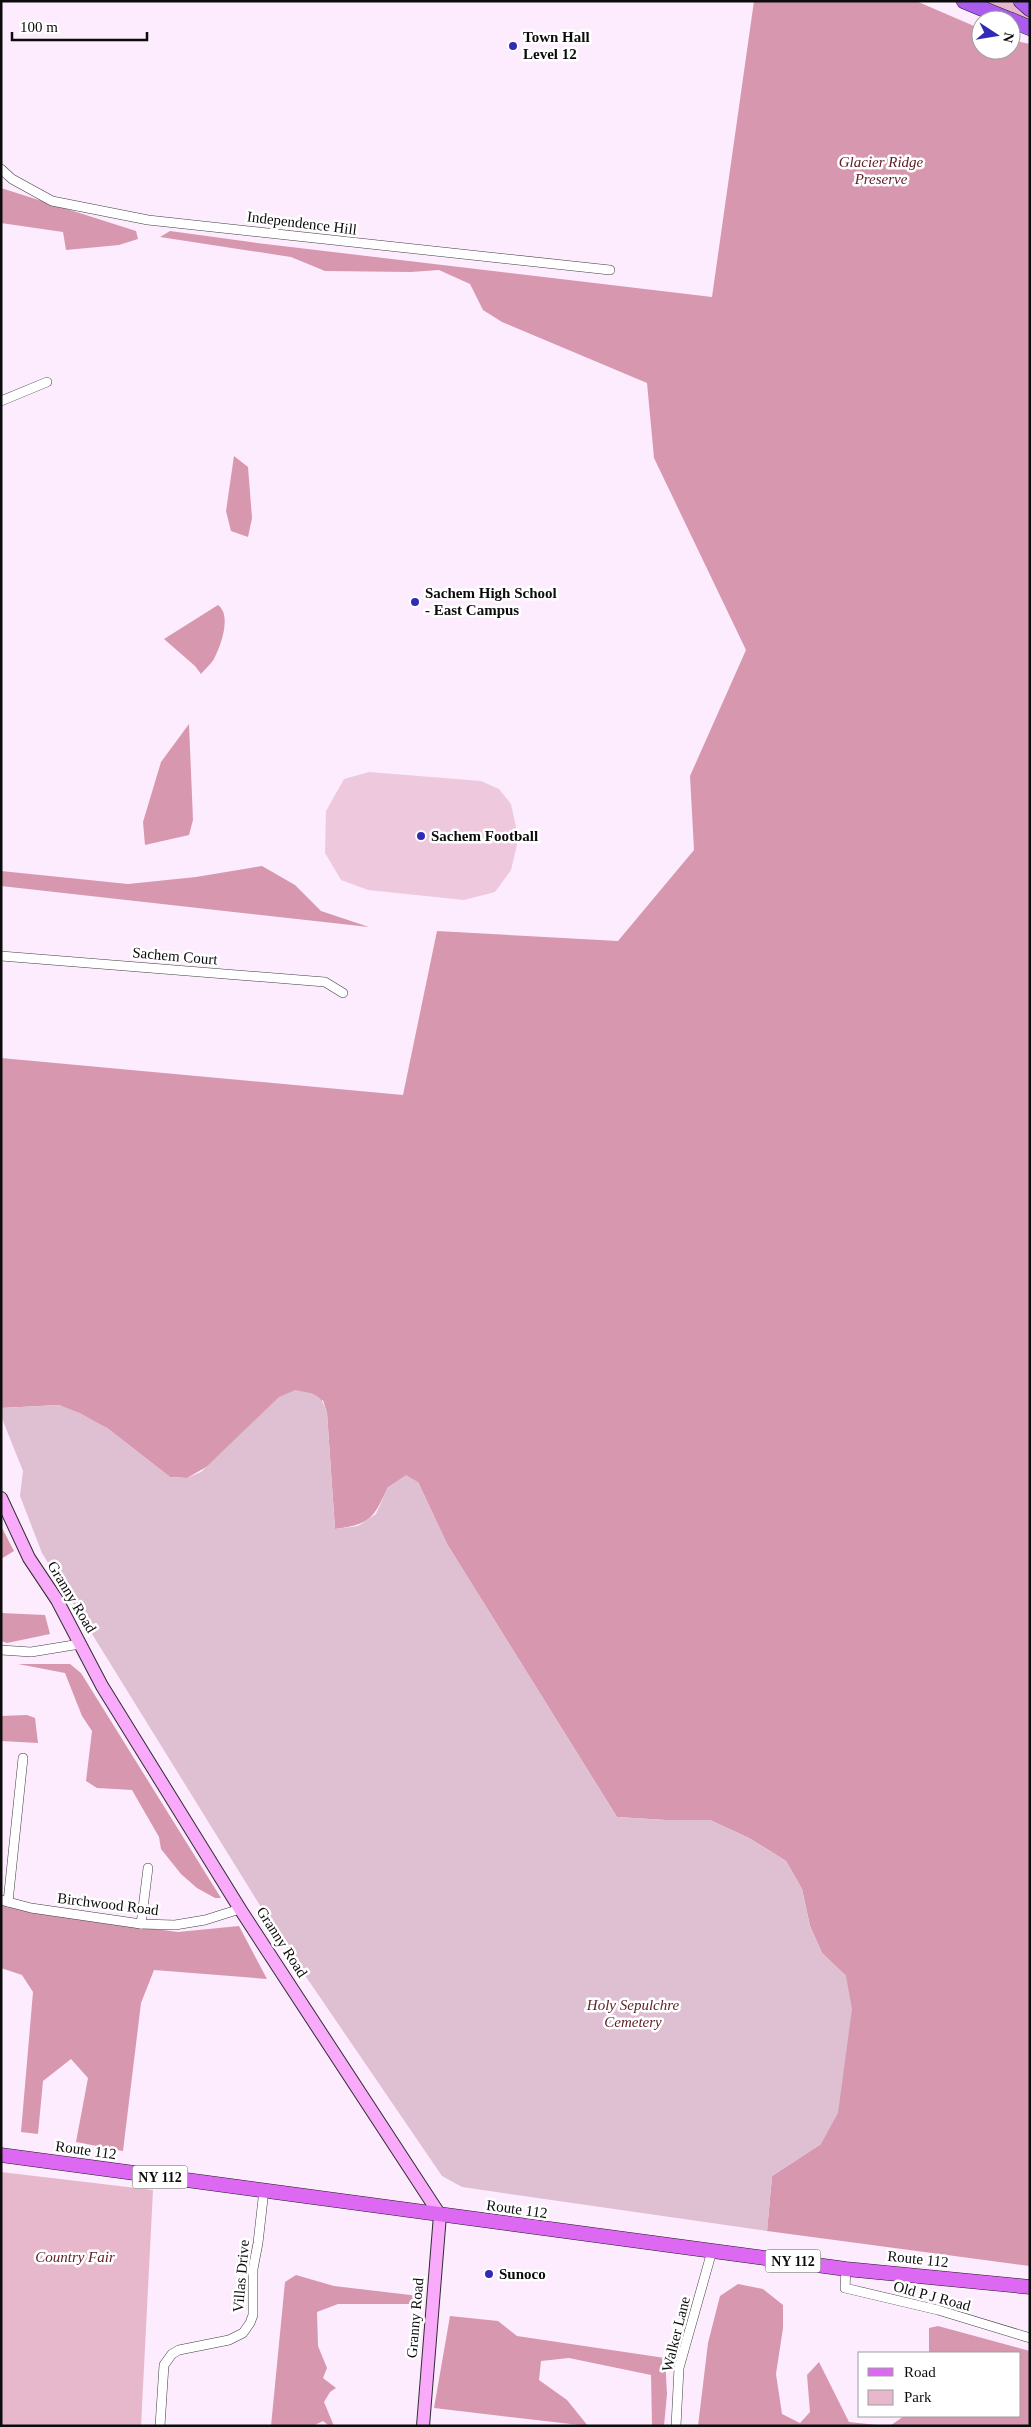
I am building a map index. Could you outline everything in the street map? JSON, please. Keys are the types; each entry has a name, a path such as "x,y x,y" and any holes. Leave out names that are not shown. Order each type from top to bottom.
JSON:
{"highway":[{"path":"964,1 986,10"},
{"path":"1021,1 1030,9"}],"main road":[{"name":"Route 112","path":"1,2155 712,2251 846,2268 1030,2287"}],"street":[{"name":"Independence Hill","path":"1,169 12,179 52,201 148,220 610,270"},
{"path":"1,401 47,382"},
{"name":"Sachem Court","path":"1,956 325,982 343,993"},
{"name":"Granny Road","path":"1,1498 29,1558 57,1600 102,1686 240,1909 440,2215 423,2426"},
{"path":"1,1650 31,1652 80,1644"},
{"path":"5,1901 23,1758"},
{"path":"141,1924 148,1868"},
{"name":"Birchwood Road","path":"5,1901 95,1919 141,1924 175,1925 205,1920 240,1909"},
{"name":"Villas Drive","path":"160,2426 164,2365 172,2354 180,2350 229,2340 243,2333 250,2323 252,2315 253,2269 264,2190"},
{"name":"Walker Lane","path":"676,2426 679,2368 712,2251"},
{"name":"Old P J Road","path":"846,2268 845,2288 938,2310 1030,2338"}],"green space":[{"name":"Glacier Ridge Preserve","path":"754,1 916,1 971,25 971,60 1021,60 1021,42 1030,44 1030,2266 767,2231 772,2176 821,2144 846,1976 822,1953 810,1926 802,1889 786,1861 749,1838 710,1820 617,1817 447,1544 418,1482 388,1487 374,1513 364,1522 335,1529 327,1413 323,1400 187,1478 170,1477 107,1428 59,1405 1,1408 1,1058 403,1095 437,931 618,941 694,850 690,776 746,650 654,458 647,383 502,322 483,310 470,284 439,270 411,272 325,271 291,257 160,237 170,231 712,297"},
{"path":"964,1 1030,1 1030,28 1021,24 1021,10 986,10"},
{"path":"1,188 136,231 138,239 119,245 66,250 63,232 1,223"},
{"path":"234,456 248,467 252,518 248,537 231,531 226,511"},
{"path":"218,605 224,616 224,631 214,659 201,674 195,666 164,639"},
{"path":"189,724 193,820 189,835 145,845 143,822 161,762"},
{"path":"262,866 295,885 321,911 369,927 1,886 1,871 128,884 196,877"},
{"name":"Holy Sepulchre Cemetery","path":"295,1390 308,1392 320,1398 325,1406 335,1529 358,1526 376,1514 388,1487 406,1475 418,1482 447,1544 617,1817 710,1820 749,1838 786,1861 802,1889 810,1926 822,1953 846,1976 852,2009 838,2113 821,2144 772,2176 767,2231 462,2187 442,2176 285,1946 42,1553 20,1496 23,1471 1,1416 1,1408 59,1405 80,1413 107,1428 170,1477 187,1478 201,1472 279,1397"},
{"path":"1,1526 14,1551 1,1559"},
{"path":"1,1613 45,1615 50,1634 7,1643 1,1641"},
{"path":"18,1664 70,1664 81,1673 221,1898 215,1898 197,1888 181,1874 161,1849 159,1837 132,1790 97,1788 86,1781 92,1731 82,1716 65,1673"},
{"path":"27,1715 35,1718 38,1743 1,1741 1,1716"},
{"path":"1,1904 78,1919 178,1932 239,1926 267,1979 154,1970 141,2003 123,2151 76,2142 88,2078 71,2059 43,2081 38,2134 21,2132 33,1992 22,1975 1,1968"},
{"name":"Country Fair","path":"1,2172 153,2190 141,2426 1,2426"},
{"path":"296,2275 334,2286 419,2296 413,2304 338,2304 317,2312 318,2346 327,2368 323,2378 336,2388 330,2392 324,2402 334,2426 329,2426 323,2421 313,2426 271,2426 285,2282"},
{"path":"738,2284 763,2289 783,2305 783,2328 776,2374 782,2414 800,2423 810,2412 807,2375 819,2362 849,2422 887,2426 698,2426 708,2343 720,2296"},
{"path":"450,2316 498,2321 517,2336 665,2358 667,2394 664,2426 652,2426 651,2375 569,2358 541,2361 539,2380 567,2400 588,2426 434,2408"},
{"path":"938,2326 1030,2351 1030,2426 890,2426 903,2417 1021,2417 1021,2352 929,2352 929,2328"}],"shaded area":[{"name":"Sachem Football","path":"369,772 481,781 499,789 511,804 516,827 517,845 511,870 495,892 464,900 368,890 341,880 325,853 326,811 344,779"}],"place":[{"name":"Town Hall Level 12","path":"513,46"},
{"name":"Sachem High School - East Campus","path":"415,602"},
{"name":"Sachem Football","path":"421,836"},
{"name":"Sunoco","path":"489,2274"}]}
